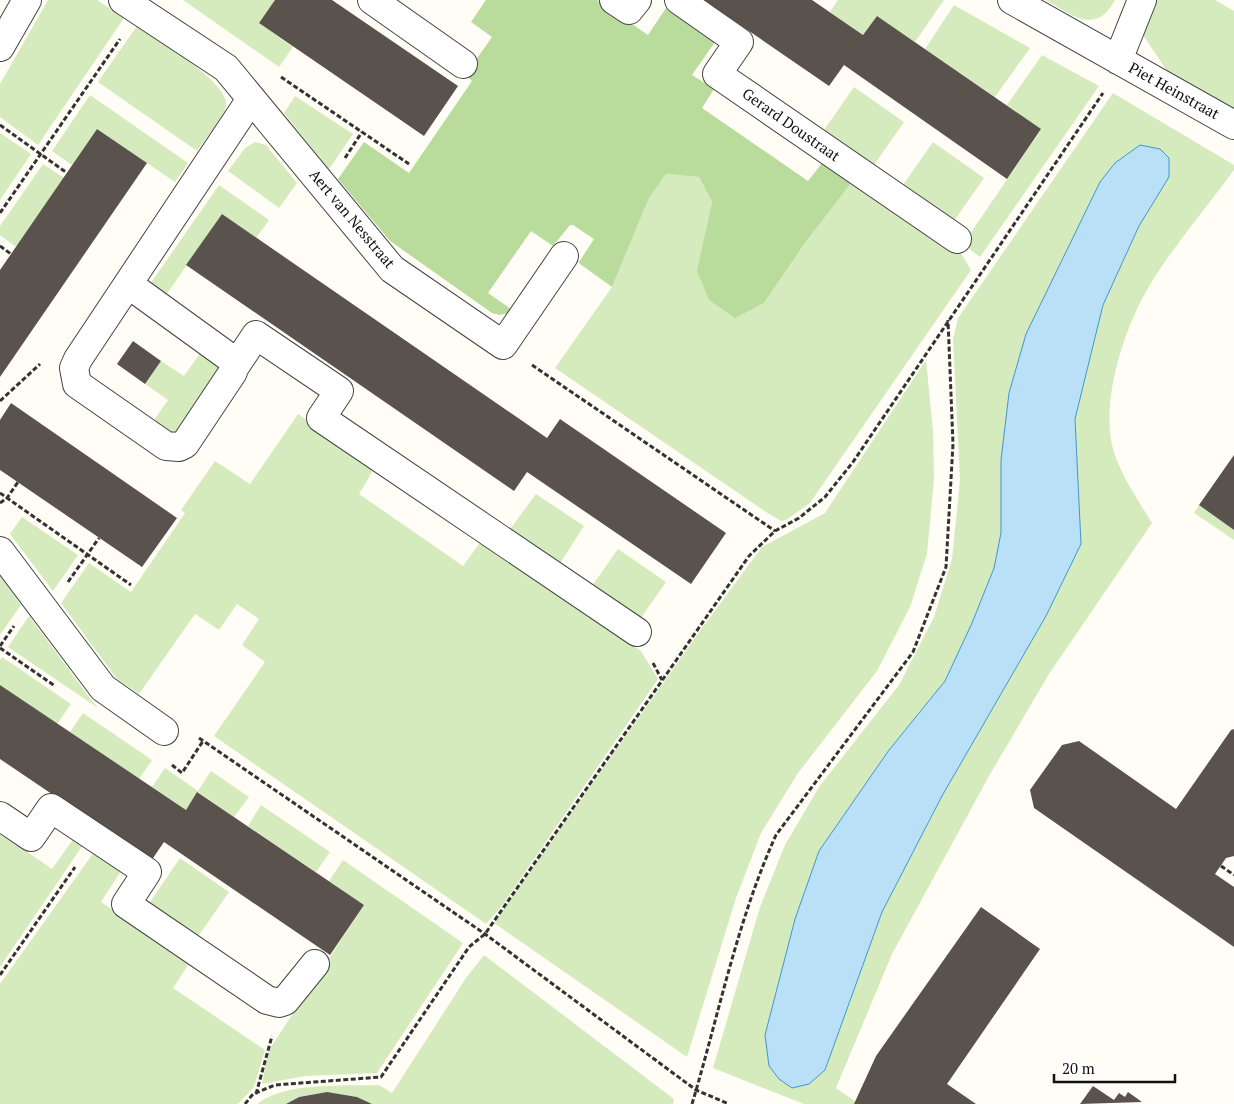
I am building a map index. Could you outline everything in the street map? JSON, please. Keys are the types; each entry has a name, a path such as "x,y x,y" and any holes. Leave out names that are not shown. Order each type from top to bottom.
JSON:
{"street":[{"path":"0,47 28,0"},
{"path":"372,0 463,64"},
{"path":"614,0 629,10 636,0"},
{"name":"Gerard Doustraat","path":"679,0 739,42 718,74 957,239"},
{"path":"1012,0 1118,60"},
{"name":"Piet Heinstraat","path":"1142,0 1118,60 1234,125"},
{"name":"Aert van Nesstraat","path":"131,6 226,68 392,269 502,346"},
{"path":"251,98 76,363 74,368 77,384 166,446 173,448 185,444 256,335 339,391 321,418 637,632"},
{"path":"502,346 564,256"},
{"path":"128,284 231,357 234,368"},
{"path":"0,551 103,688 164,731"},
{"path":"0,816 31,837 51,808 147,872 126,904 267,1000 279,1004 285,1001 315,964"}],"path":[{"path":"0,213 40,154 131,6"},
{"path":"246,1104 256,1094 275,1085 381,1077 469,948 485,934 749,556 775,531 799,518 825,497 853,462 1104,91 1118,60"},
{"path":"277,74 409,164"},
{"path":"0,125 67,173"},
{"path":"0,246 11,254"},
{"path":"692,1104 746,914 761,868 776,835 913,652 946,567 953,444 948,320"},
{"path":"502,346 775,531"},
{"path":"0,401 50,355 76,363"},
{"path":"0,503 7,498 18,482"},
{"path":"0,493 131,585"},
{"path":"46,613 99,538"},
{"path":"164,731 184,728 485,934 696,1090 728,1104"},
{"path":"0,976 95,838"},
{"path":"1221,866 1234,875"},
{"path":"256,1094 279,1004"}],"green space":[{"path":"48,0 97,0 124,18 38,145 0,117 0,84"},
{"path":"183,0 275,0 259,23 293,47 279,67"},
{"path":"486,0 597,0 648,35 668,5 717,39 692,75 714,89 702,108 808,181 826,158 855,178 805,243 764,303 735,318 709,300 697,271 712,202 699,177 666,174 649,198 612,287 579,262 594,239 573,225 570,225 553,246 531,231 488,293 511,309 510,313 499,315 492,313 390,241 338,179 364,142 409,173 472,81 465,75 492,37 471,22"},
{"path":"838,0 944,0 915,42 877,16 863,35 830,12"},
{"path":"1046,0 1115,0 1108,11 1092,20 1074,16"},
{"path":"1155,0 1215,0 1234,11 1234,108 1169,74 1143,35"},
{"path":"954,5 1030,48 995,97 925,49"},
{"path":"137,26 190,62 216,85 224,96 226,106 224,111 218,123 197,151 98,82"},
{"path":"1042,55 1099,86 980,257 963,244 1041,130 1007,105"},
{"path":"854,87 904,122 874,165 824,130"},
{"path":"1113,93 1234,165 1234,170 1160,268 1151,283 1132,320 1117,363 1110,408 1110,430 1113,449 1125,478 1152,523 1049,674 989,776 892,954 836,1088 859,1104 804,1104 713,1068 760,907 785,845 819,787 899,685 934,617 952,559 960,480 953,339 958,318","holes":["1169,177 1139,226 1103,305 1075,419 1081,544 1046,616 942,796 882,912 825,1070 795,919 819,851 889,750 945,681 972,623 994,568 1001,533 1001,460 1009,393 1026,334 1100,182"]},
{"path":"90,95 188,163 175,182 97,129 72,165 52,151"},
{"path":"295,96 353,134 329,169 284,113"},
{"path":"0,133 31,154 0,200"},
{"path":"255,142 266,145 297,183 279,208 228,171 245,148"},
{"path":"933,142 984,178 954,221 903,185"},
{"path":"43,164 64,178 16,247 0,235 0,226"},
{"path":"666,174 699,177 712,202 706,229 764,303 805,243 855,178 959,250 971,270 810,503 786,520 781,521 766,512 555,368 612,287 649,198"},
{"path":"219,185 269,220 256,238 222,214 164,298 148,287"},
{"path":"203,349 226,366 175,439 152,423 168,400 145,384 161,361 184,376"},
{"path":"926,360 933,431 934,479 927,554 910,607 877,671 798,773 761,833 736,898 687,1057 494,923 697,635 762,547 825,513"},
{"path":"298,414 375,467 359,494 463,566 482,540 641,651 658,679 501,907 486,924 214,736 265,662 242,645 259,619 237,604 219,630 195,614 139,694 117,679 61,603 89,563 131,592 185,513 181,510 215,461 250,484"},
{"path":"536,494 584,526 557,568 508,532"},
{"path":"1199,505 1234,530 1234,540 1194,513"},
{"path":"22,517 78,555 53,591 10,534"},
{"path":"618,549 666,582 638,622 589,590"},
{"path":"0,576 21,605 0,635"},
{"path":"29,616 92,701 98,708 8,647"},
{"path":"2,657 71,704 57,724 0,685 0,660"},
{"path":"83,713 152,760 139,779 70,732"},
{"path":"165,768 198,791 211,771 249,797 234,817 198,792 186,810 152,787"},
{"path":"261,805 330,852 316,872 248,826"},
{"path":"0,833 52,869 74,838 83,845 0,967"},
{"path":"94,852 121,871 101,902 190,962 173,988 265,1050 254,1087 238,1104 0,1104 0,984"},
{"path":"180,858 229,892 197,938 148,905"},
{"path":"343,860 463,943 377,1073 305,1076 262,1084 269,1050 364,905 329,881"},
{"path":"484,955 674,1099 673,1104 372,1104 357,1097 327,1092 298,1097 286,1104 257,1104 282,1092 315,1087 379,1085 392,1093 466,978"}],"water":[{"path":"1140,145 1160,149 1169,158 1169,177 1139,226 1103,305 1075,419 1081,544 1046,616 942,796 882,912 825,1070 809,1084 792,1088 779,1079 769,1066 765,1035 795,919 819,851 889,750 945,681 972,623 994,568 1001,533 1001,460 1009,393 1026,334 1100,182 1115,163"}],"building":[{"path":"275,0 332,0 458,86 424,136 259,23"},
{"path":"704,0 812,0 863,35 877,16 1041,129 1007,179 844,65 829,86"},
{"path":"97,129 147,163 0,377 0,270"},
{"path":"222,214 547,438 560,419 726,533 691,584 527,472 514,491 186,265"},
{"path":"133,341 161,361 145,384 117,364"},
{"path":"11,403 177,518 142,567 0,470 0,420"},
{"path":"1234,455 1234,530 1199,505"},
{"path":"0,685 186,810 197,792 364,905 330,955 164,842 151,861 0,759"},
{"path":"1234,729 1234,856 1226,858 1215,874 1234,887 1234,947 1034,808 1030,790 1062,745 1079,741 1176,809 1231,730"},
{"path":"981,907 1040,949 947,1084 976,1104 854,1104 876,1056"},
{"path":"1093,1086 1114,1100 1119,1093 1125,1097 1128,1092 1142,1102 1080,1104"},
{"path":"327,1092 357,1097 372,1104 286,1104 299,1097"}]}
